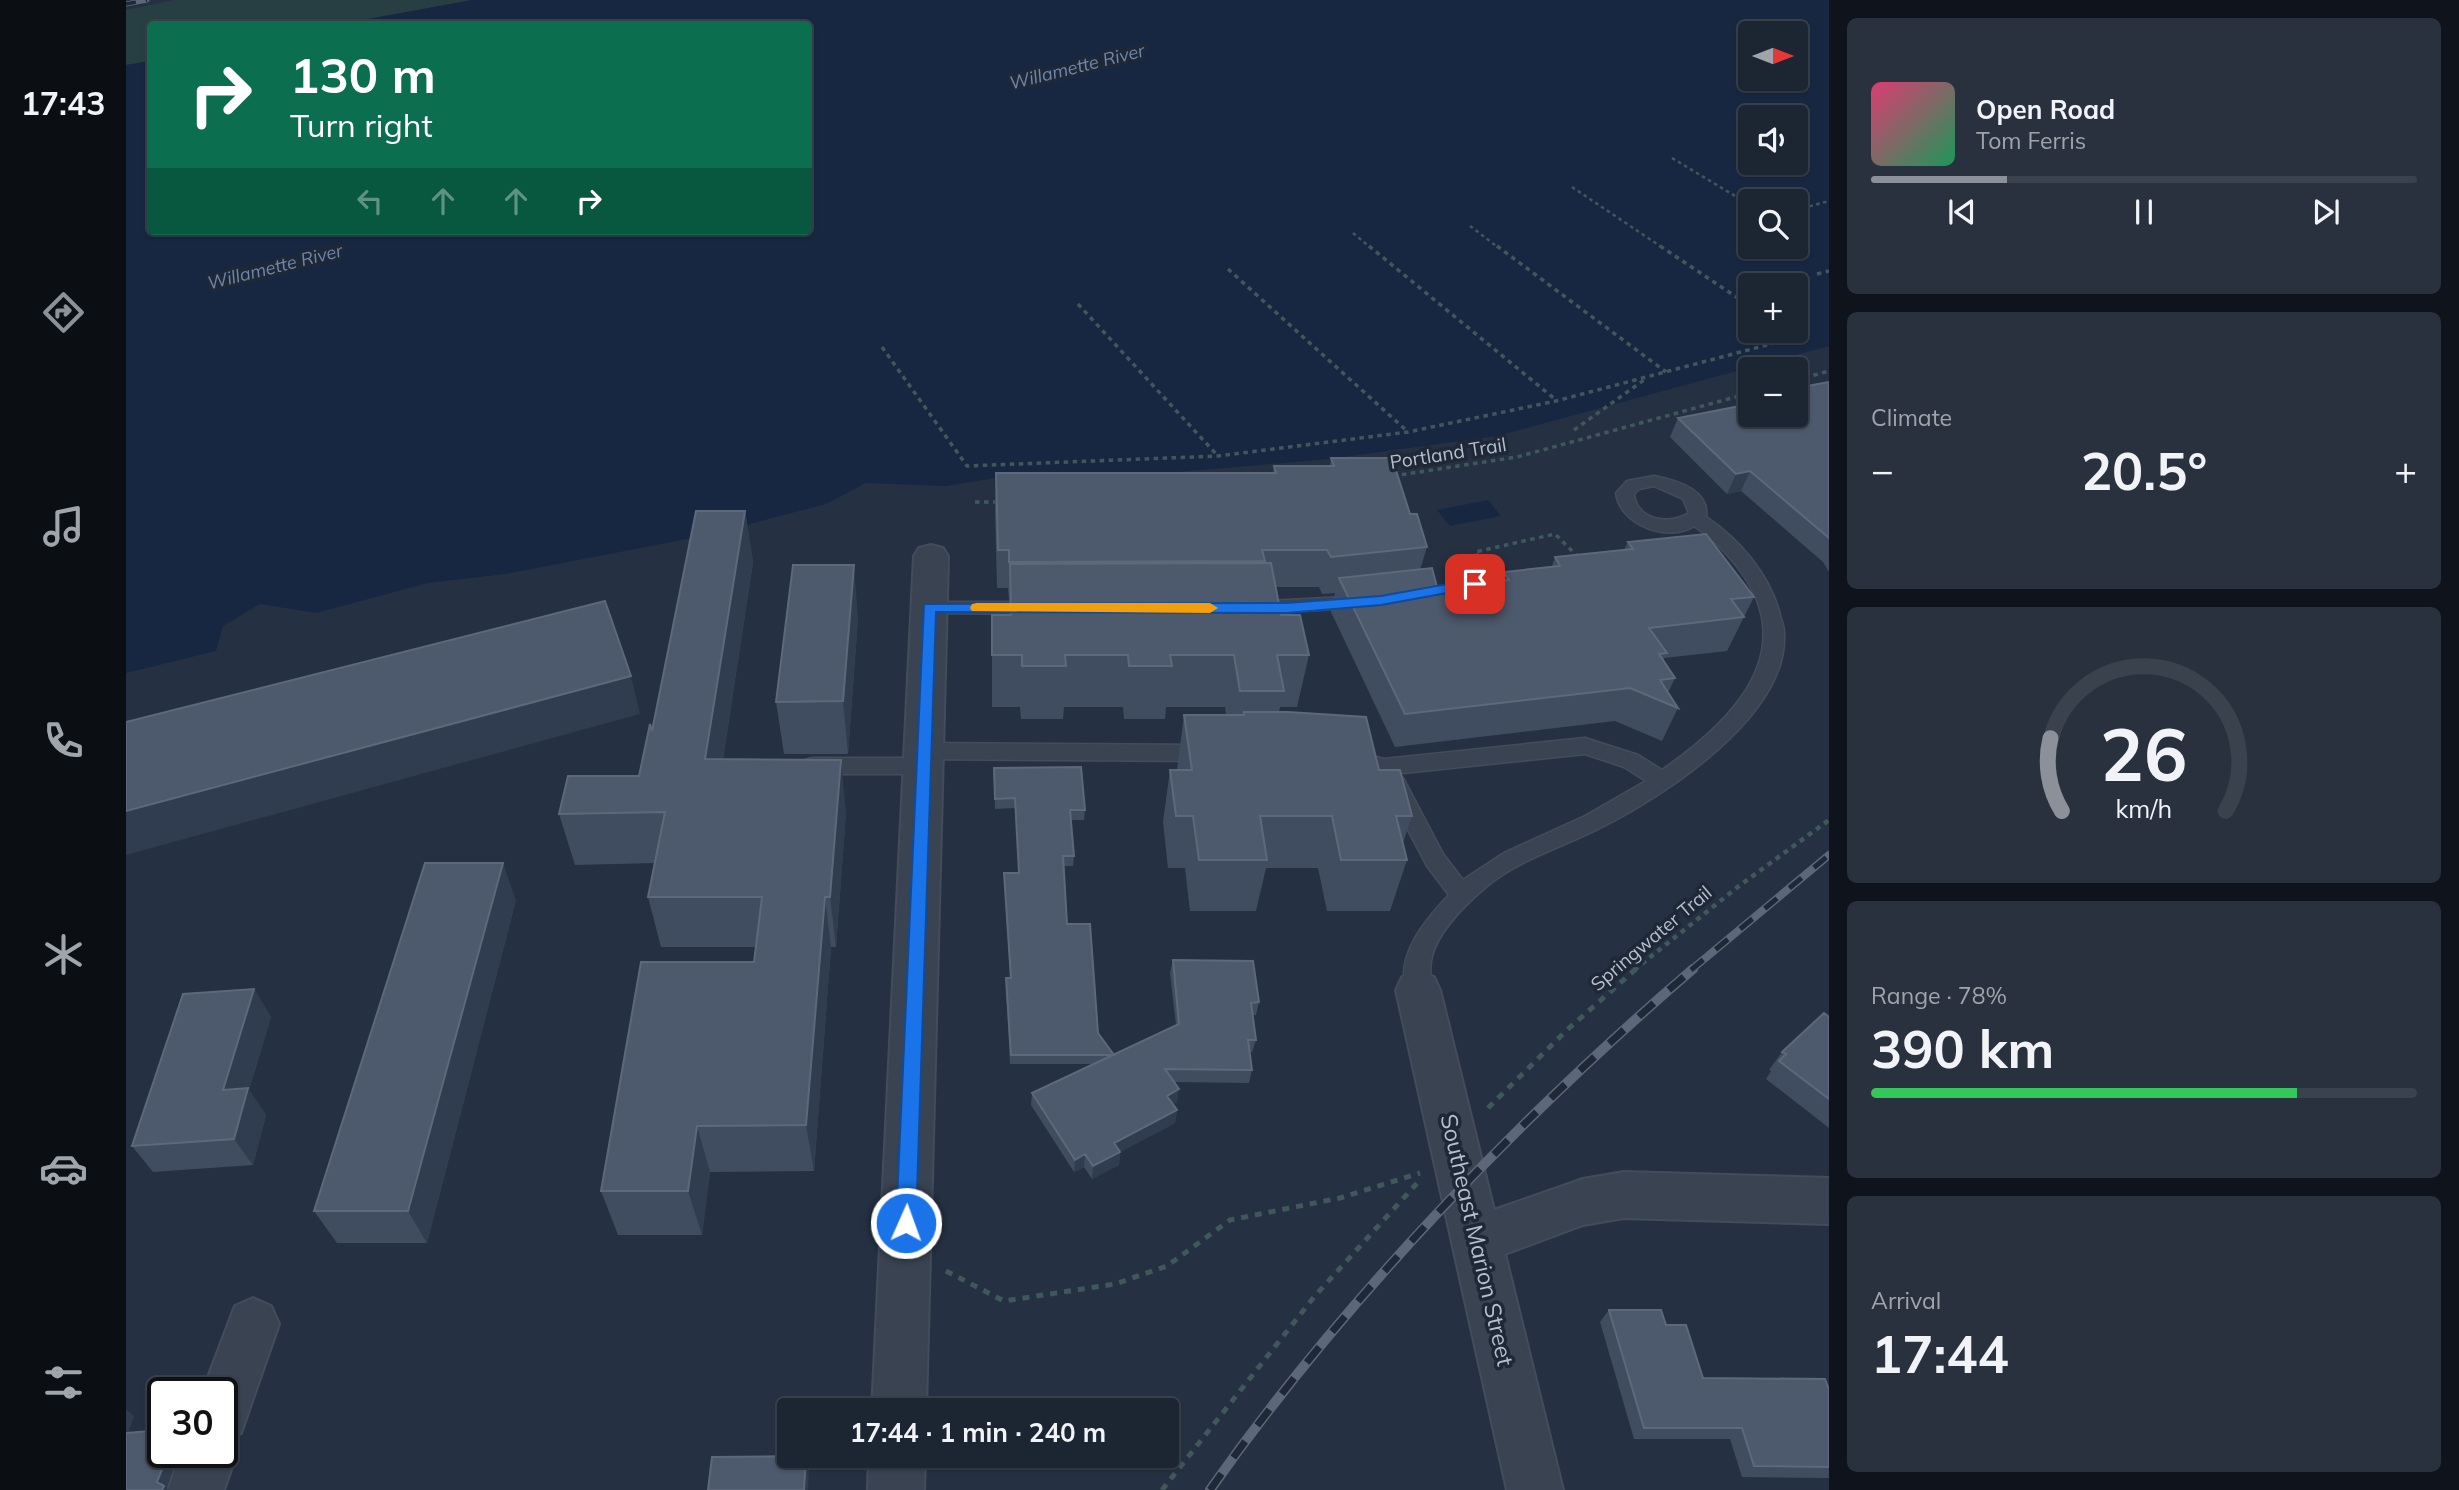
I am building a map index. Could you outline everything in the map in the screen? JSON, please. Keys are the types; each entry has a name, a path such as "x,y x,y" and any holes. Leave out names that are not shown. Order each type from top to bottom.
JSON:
{"street":[{"path":"899,1398 931,556"},
{"name":"Southeast Marion Street","path":"1418,990 1535,1490"},
{"path":"1478,1240 1583,1202 1624,1195 1829,1201"},
{"path":"235,1377 253,1324"},
{"path":"196,1490 204,1468"},
{"path":"896,1490 897,1468"}],"lane":[{"path":"1654,481 1683,490 1693,498 1698,507 1695,518 1680,526 1656,524 1637,517 1627,509 1623,492 1630,485 1654,481"},
{"path":"1418,990 1419,956 1437,924 1462,895 1488,872 1643,795 1690,761 1757,695 1773,658 1773,614 1755,576 1723,537 1695,518"},
{"path":"1644,542 1656,524"},
{"path":"1442,591 1497,578"},
{"path":"1232,608 1287,608 1381,600"},
{"path":"929,608 1054,608"},
{"path":"1338,755 1384,767 1585,746 1631,761 1662,781"},
{"path":"787,766 924,758 1229,754"},
{"path":"1384,767 1407,803 1435,860 1462,895"}],"path":[{"path":"1672,158 1738,198"},
{"path":"1572,187 1738,298"},
{"path":"1808,207 1829,201"},
{"path":"1470,226 1666,372"},
{"path":"1353,233 1556,401"},
{"path":"1228,269 1408,432"},
{"path":"1817,274 1829,271"},
{"path":"1078,304 1218,456"},
{"path":"882,347 967,466 1218,456 1408,432 1556,401 1775,343"},
{"path":"1808,377 1829,371"},
{"path":"1574,430 1648,377"},
{"name":"Portland Trail","path":"1391,477 1517,457 1738,396"},
{"path":"975,502 1003,502"},
{"path":"1497,578 1475,552 1555,534 1583,563"},
{"name":"Springwater Trail","path":"1504,1091 1596,1005 1710,908 1829,820"},
{"path":"905,1250 1004,1301 1115,1284 1167,1266 1230,1220 1340,1198 1431,1170"},
{"path":"1162,1490 1314,1297 1406,1194"}],"green space":[{"path":"175,0 472,0 357,21 147,21 147,62 126,65 126,10"}],"water":[{"name":"Willamette River","path":"472,0 1829,0 1829,346 1788,357 1738,357 1738,371 1497,436 1330,459 1178,472 1027,473 946,486 866,483 826,504 703,536 505,574 428,583 316,613 260,604 223,626 216,651 126,673 126,65 147,62 147,235 812,235 812,21 357,21"},
{"path":"1488,500 1501,516 1450,526 1437,510"}],"building":[{"path":"1829,382 1829,538 1750,471 1736,474 1678,418 1738,406 1738,427 1808,427 1808,386"},
{"path":"1331,458 1392,458 1410,514 1417,514 1427,547 1331,557 1327,550 1262,550 1265,561 1009,562 1009,550 998,550 996,473 1276,473 1274,466 1334,466"},
{"path":"696,511 745,511 705,759 841,760 830,897 825,897 806,1125 697,1126 688,1191 601,1191 641,962 754,962 762,897 648,897 665,812 559,814 568,776 639,776 650,724 652,731"},
{"path":"1706,534 1754,597 1731,599 1744,617 1649,628 1667,653 1659,654 1675,678 1660,680 1678,708 1630,688 1405,714 1339,578 1432,568 1437,587 1509,580 1504,572 1560,566 1555,557 1633,549 1628,542"},
{"path":"1271,563 1281,615 1300,615 1309,655 1277,655 1284,691 1240,691 1234,655 1170,655 1172,666 1129,666 1128,655 1065,655 1066,666 1022,666 1022,655 992,655 992,615 1011,615 1010,564"},
{"path":"793,565 854,565 843,701 776,702"},
{"path":"605,601 631,676 126,811 126,722"},
{"path":"1244,712 1366,717 1379,770 1400,770 1412,816 1396,816 1407,860 1341,860 1332,816 1260,816 1267,860 1199,860 1193,816 1176,816 1170,770 1192,770 1184,715 1244,715"},
{"path":"1081,767 1085,810 1070,810 1074,856 1063,856 1067,924 1090,924 1098,1033 1114,1055 1011,1055 1006,978 1011,978 1004,873 1019,873 1015,798 995,799 994,768"},
{"path":"425,863 503,863 408,1211 314,1211"},
{"path":"1173,960 1253,961 1259,1002 1251,1003 1256,1040 1248,1040 1252,1070 1165,1069 1179,1089 1167,1096 1177,1110 1114,1143 1120,1152 1093,1166 1085,1154 1075,1160 1032,1093 1179,1024"},
{"path":"254,989 223,1090 248,1088 234,1139 132,1146 183,994"},
{"path":"1824,1013 1829,1017 1829,1099 1779,1061 1786,1054 1782,1052"},
{"path":"1609,1310 1661,1310 1666,1325 1686,1325 1703,1378 1825,1379 1829,1390 1829,1467 1754,1466 1742,1428 1644,1428"},
{"path":"147,1431 147,1468 163,1468 157,1482 164,1486 162,1490 126,1490 126,1433"},
{"path":"777,1456 777,1468 805,1468 804,1490 708,1490 712,1457"}],"railway":[{"path":"126,4 147,0"},
{"path":"1691,970 1829,855"},
{"path":"1210,1490 1317,1350 1436,1215 1562,1087 1693,969"}],"slow traffic":[{"path":"977,608 1210,608"}],"route":[{"path":"906,1223 929,608 1287,608 1381,600 1475,584"}]}
